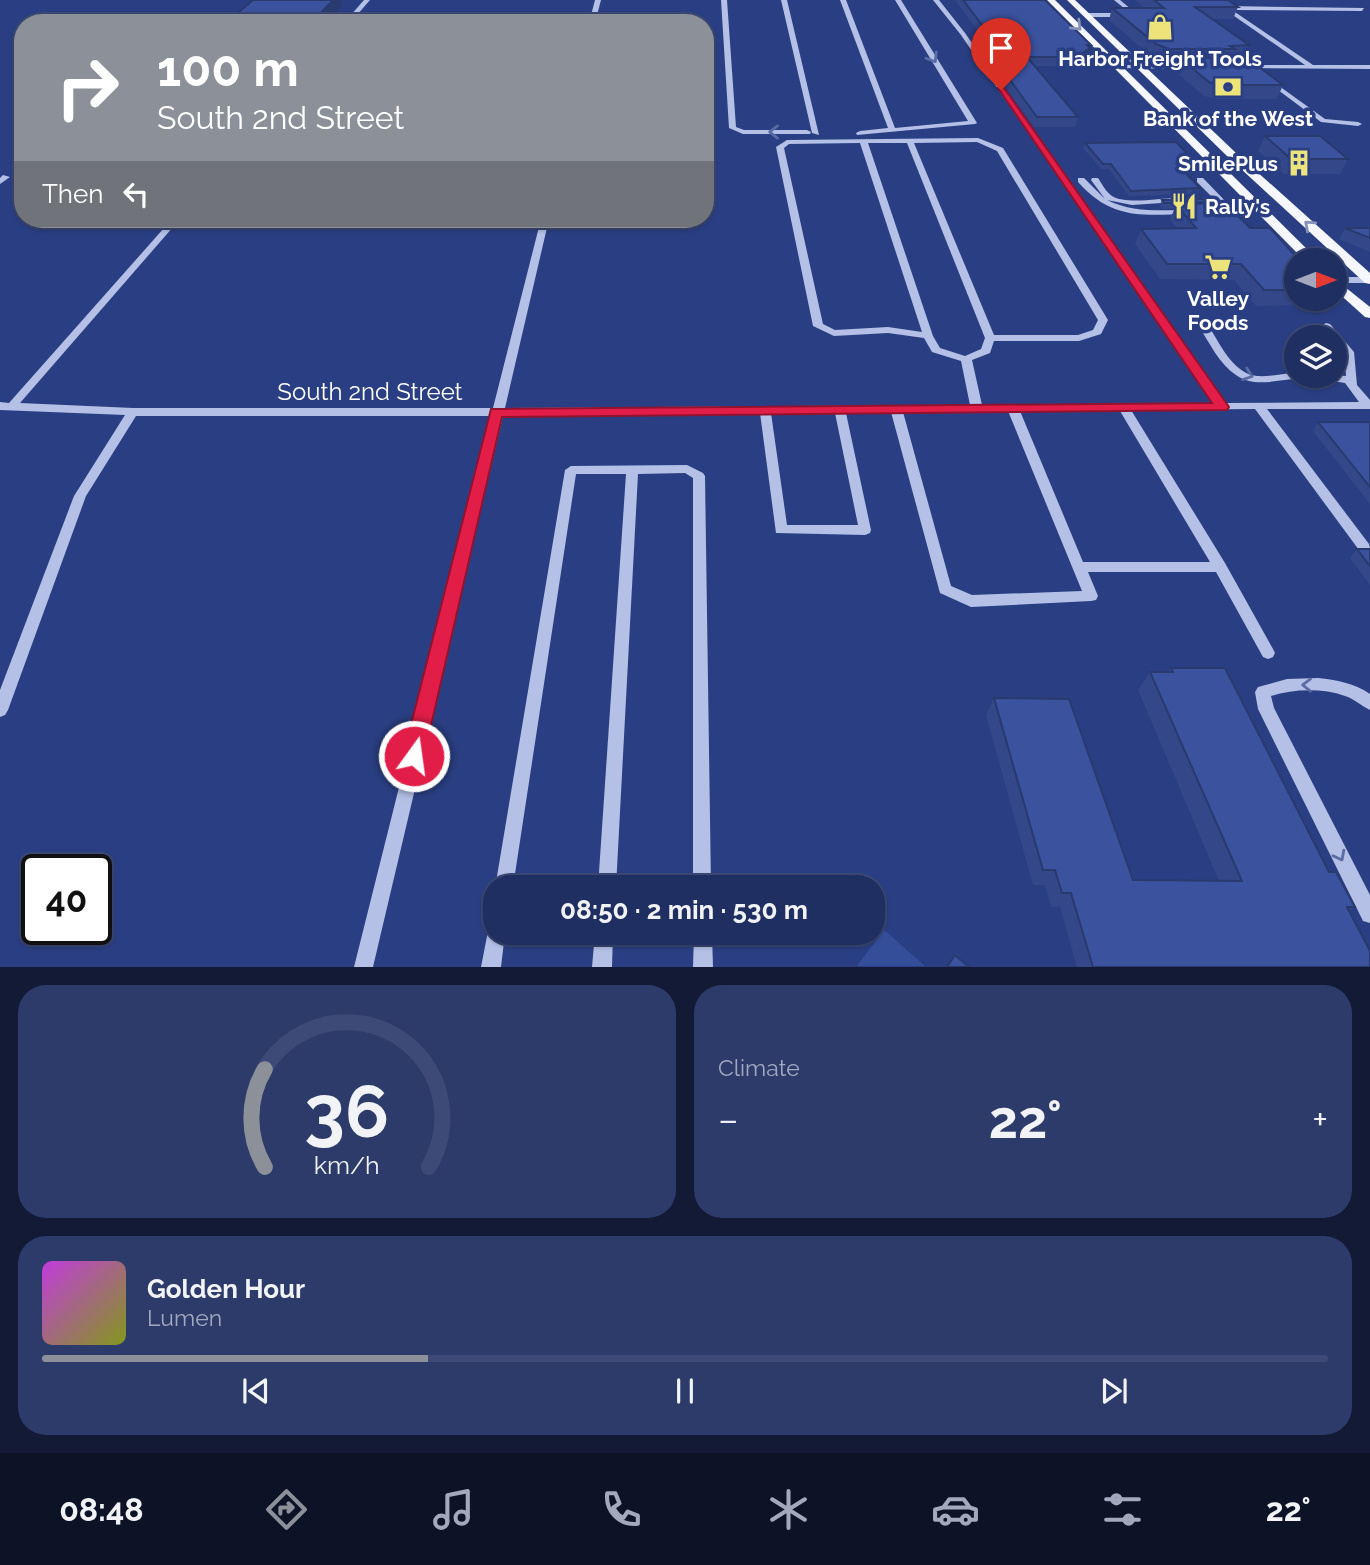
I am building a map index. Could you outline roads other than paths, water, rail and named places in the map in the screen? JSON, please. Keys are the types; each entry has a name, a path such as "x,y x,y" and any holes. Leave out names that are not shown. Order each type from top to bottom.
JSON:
{"main road":[{"path":"1051,0 1299,248"},
{"path":"1071,0 1258,179 1370,280"},
{"path":"1231,180 1258,179"},
{"path":"1348,294 1370,314"}],"street":[{"path":"355,14 368,0"},
{"path":"724,0 733,128 743,132 870,133 892,128 973,123 898,0"},
{"path":"784,0 816,133"},
{"path":"843,0 892,128"},
{"path":"936,0 963,34 1222,407"},
{"path":"1087,15 1135,15 1117,0"},
{"path":"1214,0 1312,67"},
{"path":"1226,8 1362,9"},
{"path":"1118,67 1197,67"},
{"path":"1237,67 1370,67"},
{"path":"1250,67 1323,121 1358,124"},
{"path":"928,336 888,330 834,333 818,326 780,147 793,140 978,140 1000,149 1103,320 1097,331 1079,338 990,338"},
{"path":"863,140 928,336 936,350 966,359 986,351 990,338 909,140"},
{"path":"1081,180 1093,196 1112,207 1147,212 1196,212"},
{"path":"1095,180 1109,197 1115,200 1182,200"},
{"path":"1200,180 1228,209 1209,212"},
{"path":"1208,200 1218,197"},
{"path":"6,406 168,228"},
{"path":"363,967 542,228"},
{"path":"1348,281 1370,280"},
{"path":"1203,327 1232,367 1245,377 1262,380 1290,376 1337,377 1352,381"},
{"path":"1347,350 1352,386 1369,405"},
{"path":"966,359 977,409"},
{"name":"South 2nd Street","path":"6,406 133,412 496,412 1369,405"},
{"path":"1123,407 1220,566 1268,653"},
{"path":"1259,407 1364,547"},
{"path":"765,410 781,530 865,530 840,409"},
{"path":"896,409 945,589 971,601 1091,596 1013,409"},
{"path":"0,710 80,496 133,412"},
{"path":"505,875 571,470 687,469 699,477 702,875"},
{"path":"608,875 632,470"},
{"path":"1080,566 1220,566"},
{"path":"1370,703 1365,697 1340,686 1277,685 1263,692 1266,709 1370,914"},
{"path":"491,967 494,945"},
{"path":"602,967 603,945"},
{"path":"703,945 703,967"}],"place":[{"name":"Harbor Freight Tools","path":"1160,27"},
{"name":"Bank of the West","path":"1228,87"},
{"name":"SmilePlus","path":"1299,163"},
{"name":"Rally's","path":"1184,206"},
{"name":"Valley Foods","path":"1218,267"}]}
